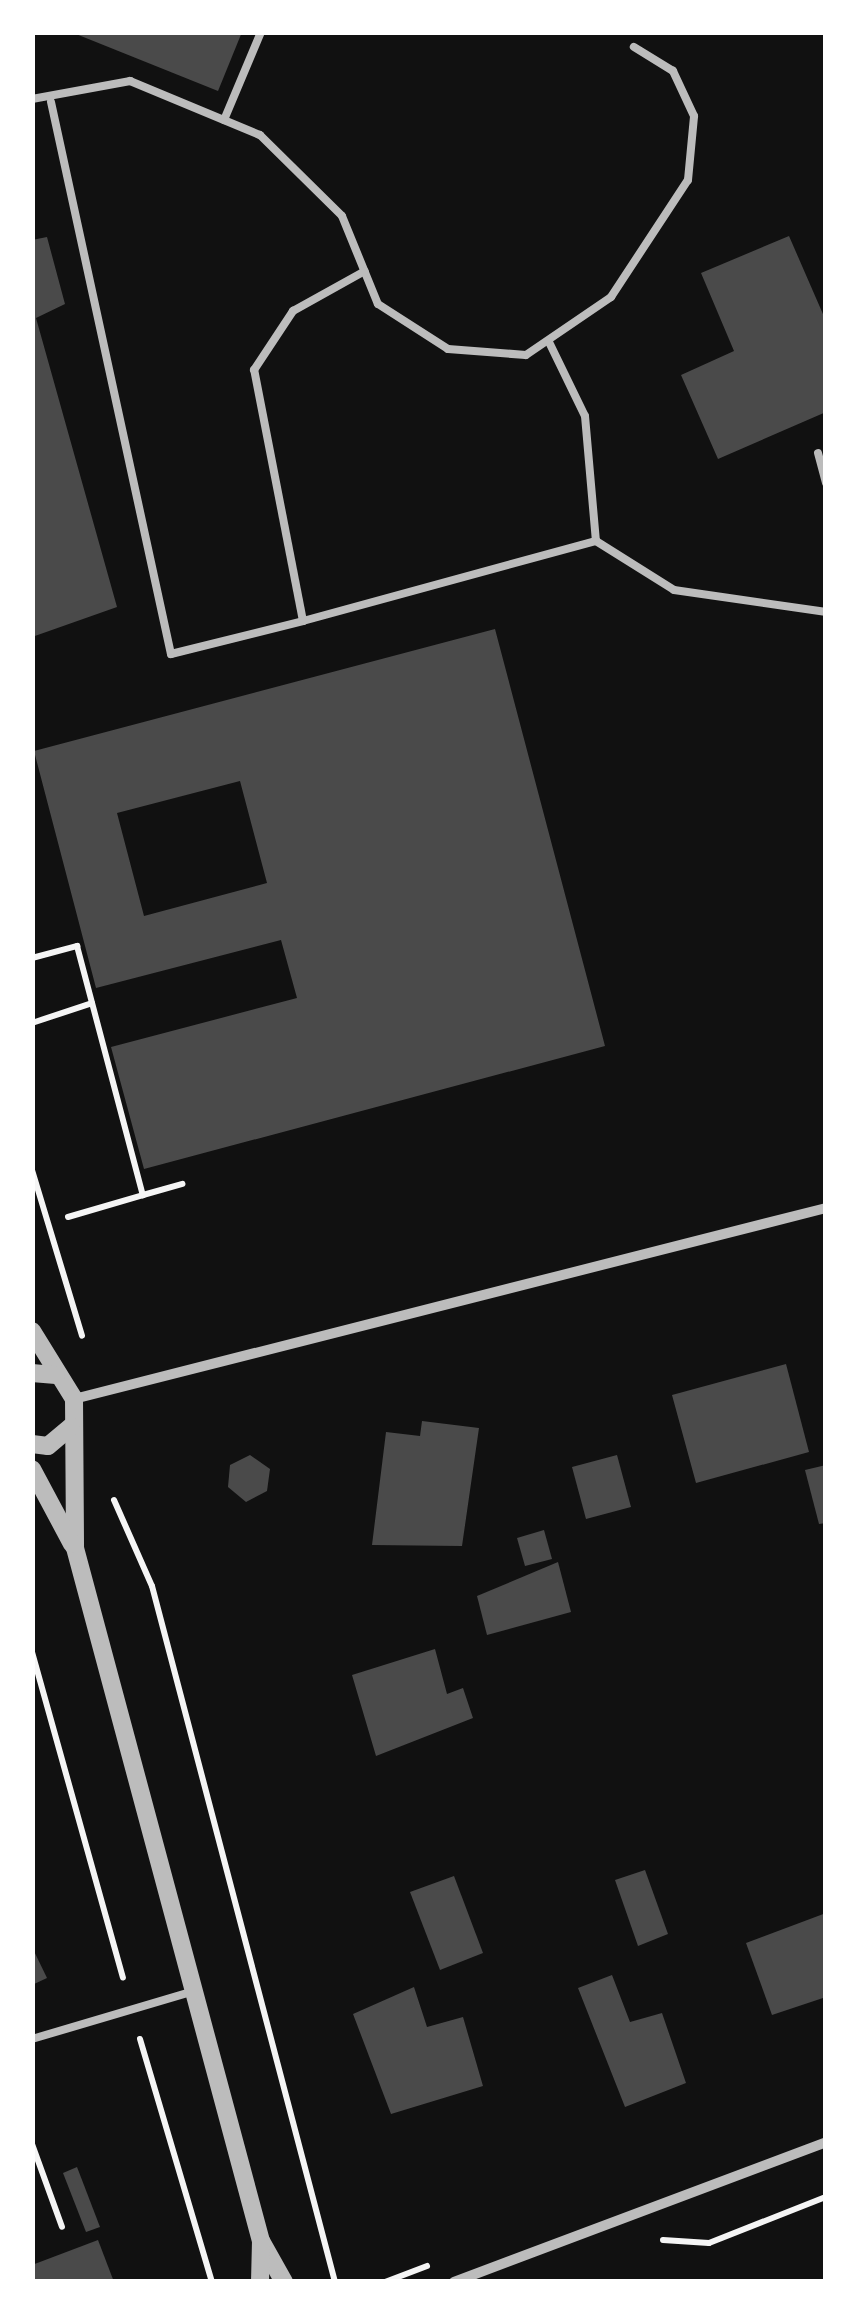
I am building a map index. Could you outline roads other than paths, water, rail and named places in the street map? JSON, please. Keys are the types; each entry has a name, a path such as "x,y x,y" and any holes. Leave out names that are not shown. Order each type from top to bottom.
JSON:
{"street":[{"path":"74,1399 826,1208"},
{"path":"32,1331 74,1399 74,1548"},
{"path":"32,1373 56,1375"},
{"path":"32,1444 48,1446 71,1427"},
{"path":"33,1471 74,1548 261,2241 284,2282"},
{"path":"454,2282 826,2142"},
{"path":"260,2282 261,2241"}],"lane":[{"path":"224,120 261,32"},
{"path":"32,99 51,102 130,82 260,135 342,216 378,304 448,349 526,355 612,297 688,180 694,116 673,71 634,47"},
{"path":"51,102 171,654 596,541 674,590 826,612"},
{"path":"303,621 254,370 294,311 365,271"},
{"path":"549,342 585,416 596,541"},
{"path":"818,453 826,483"},
{"path":"32,2039 193,1992"}]}
